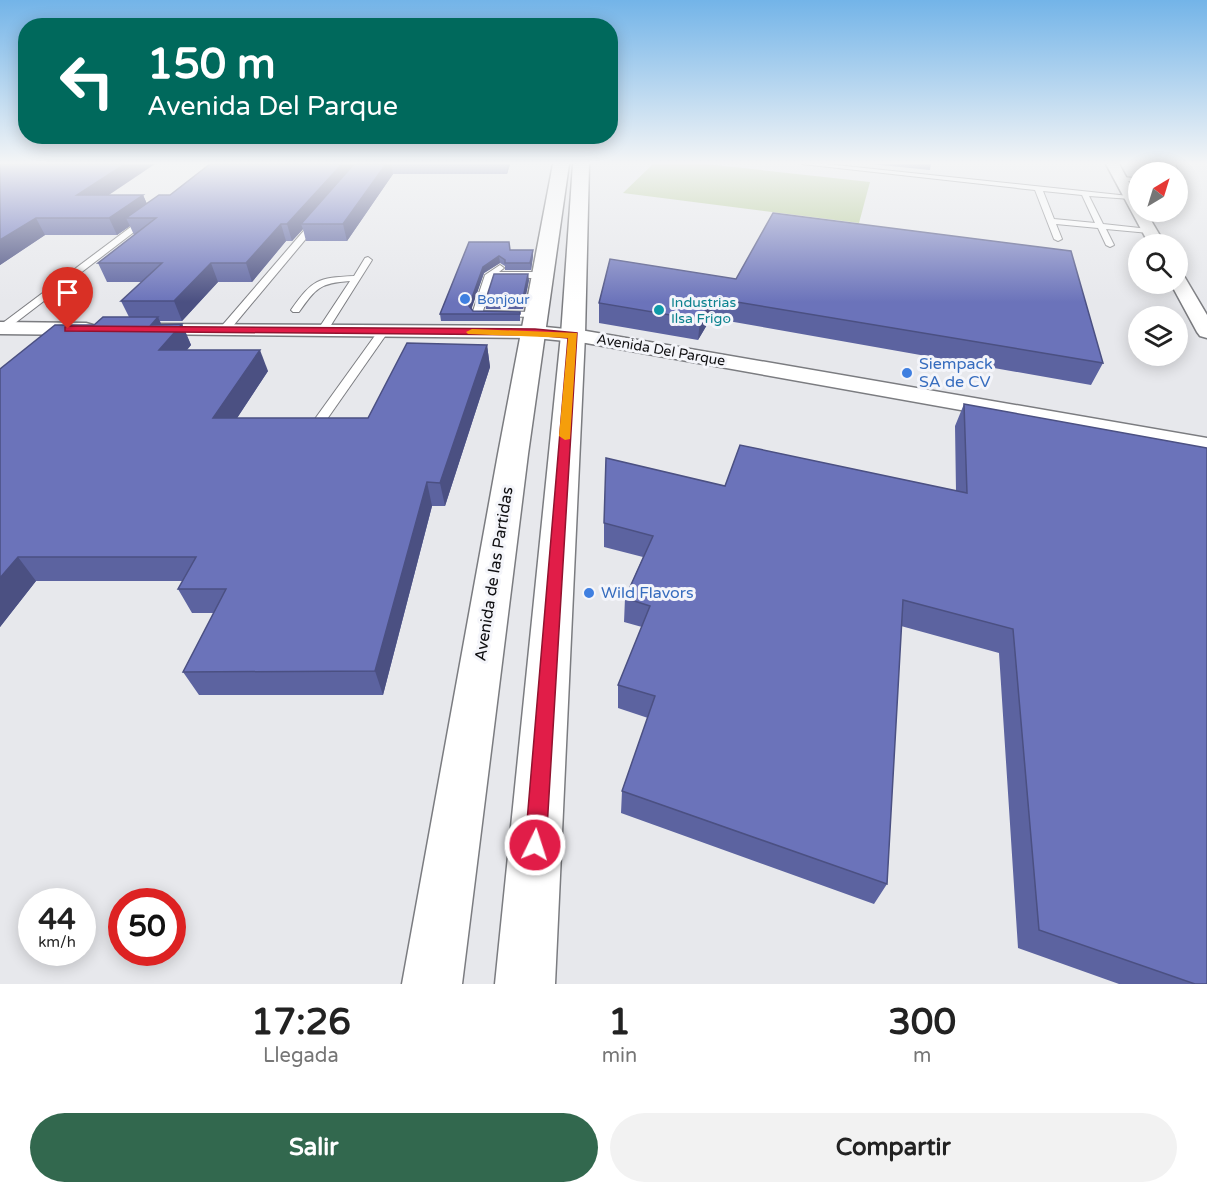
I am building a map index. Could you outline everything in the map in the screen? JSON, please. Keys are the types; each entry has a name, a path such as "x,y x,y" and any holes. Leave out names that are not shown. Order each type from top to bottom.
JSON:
{"main road":[{"name":"Avenida de las Partidas","path":"525,984 548,328 540,252 550,210"},
{"name":"Avenida de las Partidas","path":"432,984 513,454 548,328 572,210"}],"street":[{"path":"1186,294 1207,332"},
{"path":"1,328 107,329"},
{"name":"Avenida Del Parque","path":"130,329 384,332 548,328 1207,446"}],"lane":[{"path":"1047,210 1058,239"},
{"path":"1092,210 1110,245"},
{"path":"224,330 323,213"},
{"path":"1,328 152,216"},
{"path":"1051,221 1100,226 1135,234"},
{"path":"322,331 368,260"},
{"path":"500,268 489,275 477,314 548,328"},
{"path":"489,275 543,275"},
{"path":"296,310 314,285 321,281 356,278"},
{"path":"321,419 384,332"}],"green space":[{"path":"756,210 863,210 859,223"}],"building":[{"path":"0,210 121,210 109,218 36,218 0,240"},
{"path":"138,210 300,210 287,224 281,224 246,263 211,263 174,301 121,301 162,263 98,263 156,218 126,218"},
{"path":"313,210 353,210 343,224 301,224"},
{"path":"773,213 1071,251 1103,363 713,298 700,320 599,303 610,259 736,279"},
{"path":"469,242 509,242 510,250 533,250 530,263 505,263 505,260 499,256 483,267 469,306 473,311 520,312 520,314 440,314"},
{"path":"494,274 528,274 522,303 485,302"},
{"path":"103,317 158,317 151,325 182,324 159,350 260,350 213,418 368,418 407,343 487,345 440,483 427,482 375,671 183,672 226,589 178,589 196,557 18,557 0,578 0,369 55,325 94,325"},
{"path":"964,404 1207,448 1207,984 1195,984 1039,930 1013,629 903,600 887,884 622,791 655,696 618,685 650,606 625,598 653,536 604,523 606,458 725,486 740,445 967,493"}],"slow traffic":[{"path":"472,332 535,332 573,335 565,436"}],"place":[{"name":"Bonjour","path":"465,299"},
{"name":"Industrias Ilsa Frigo","path":"659,310"},
{"name":"Siempack SA de CV","path":"907,373"},
{"name":"Wild Flavors","path":"589,593"}],"route":[{"path":"68,329 535,332 573,335 535,845"}]}
